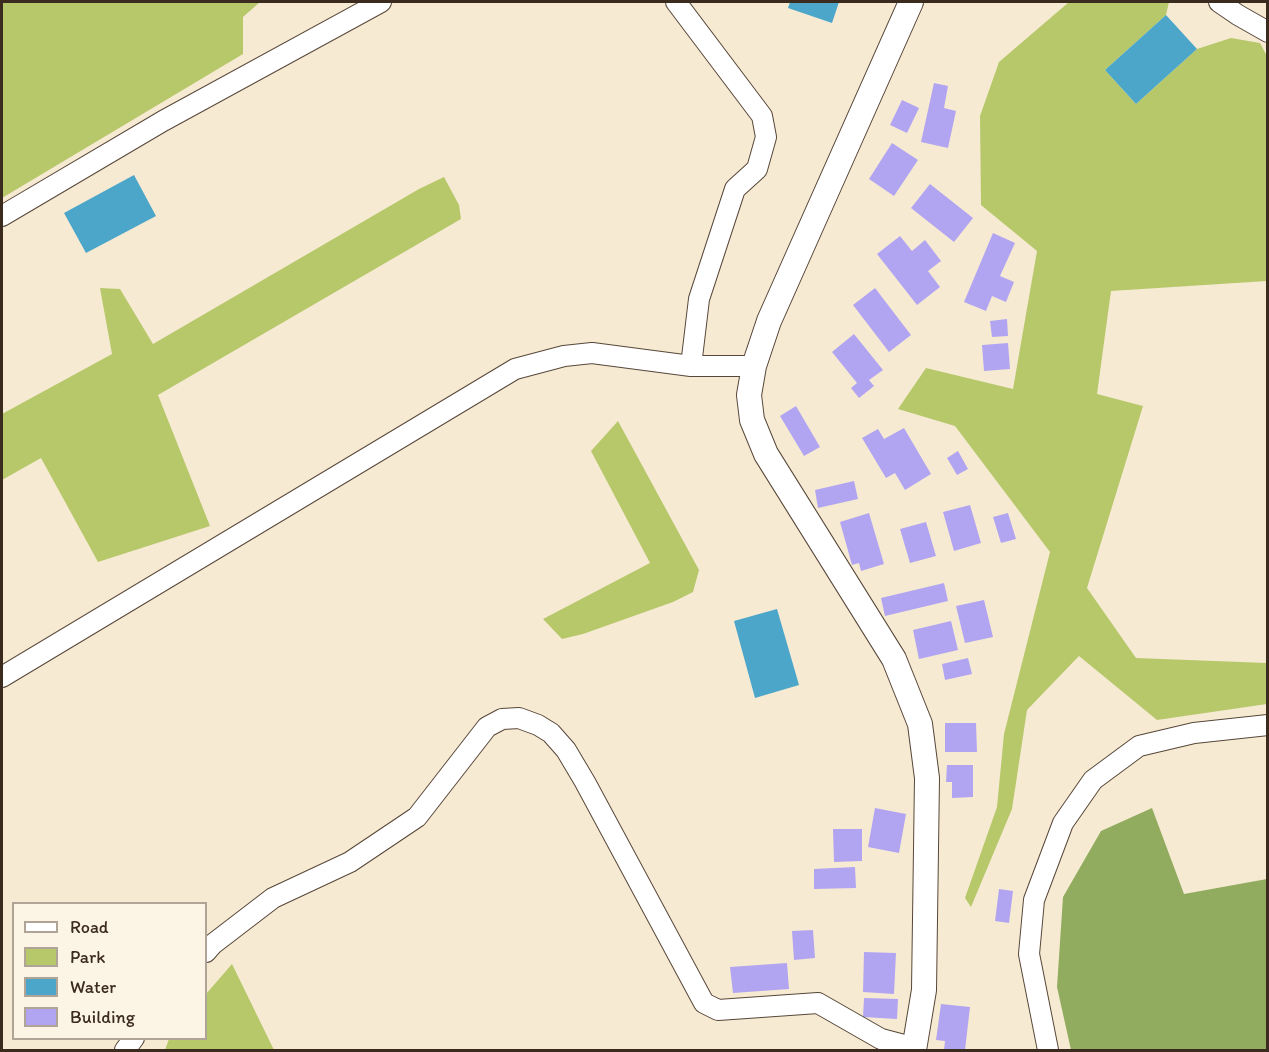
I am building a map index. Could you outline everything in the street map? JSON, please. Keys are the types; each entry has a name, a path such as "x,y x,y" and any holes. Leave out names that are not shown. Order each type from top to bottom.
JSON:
{"street":[{"path":"2,216 163,120 381,2"},
{"path":"676,2 762,116 766,138 756,169 735,189 731,200 699,298 691,366"},
{"path":"207,951 273,898 350,862 417,817 487,727 502,719 519,718 551,733 566,750 704,1003 718,1010 818,1003 881,1039 915,1049 924,990 927,778 920,724 894,658 766,454 752,420 749,395 753,366 769,321 911,2"},
{"path":"1219,2 1268,32"},
{"path":"2,677 515,369 564,356 592,353 691,366 753,366"},
{"path":"1048,1050 1029,954 1034,900 1063,823 1093,780 1139,746 1194,733 1268,725"}],"green space":[{"path":"2,2 260,2 243,17 243,54 2,198"},
{"path":"1069,2 1169,2 1166,15 1105,70 1136,104 1197,49 1231,38 1260,43 1268,58 1267,281 1111,291 1097,394 1143,406 1087,588 1136,658 1267,663 1267,704 1157,720 1079,656 1027,710 1012,809 971,907 965,898 997,807 1004,734 1050,552 955,426 898,409 926,368 1013,389 1037,251 981,205 980,116 999,62"},
{"path":"444,177 459,205 461,219 158,395 210,526 98,562 41,458 2,480 2,414 112,354 100,288 120,289 153,344 419,189"},
{"path":"618,421 699,570 693,592 673,602 583,634 562,639 543,619 650,563 591,451"},
{"path":"1152,808 1184,894 1267,879 1267,1050 1071,1050 1057,987 1063,897 1101,831"},
{"path":"232,964 274,1050 165,1050 169,1040 207,1040 207,993"}],"water":[{"path":"790,2 839,2 832,23 788,8"},
{"path":"1166,15 1197,49 1136,104 1105,70"},
{"path":"134,175 156,216 86,253 64,213"},
{"path":"777,609 799,685 755,698 734,621"}],"building":[{"path":"934,83 948,86 944,108 956,111 948,148 921,142"},
{"path":"902,100 919,108 907,133 890,125"},
{"path":"892,143 918,160 894,196 869,179"},
{"path":"930,184 973,218 954,242 911,208"},
{"path":"993,233 1015,243 1000,276 1014,282 1006,302 992,296 986,311 964,302"},
{"path":"900,236 912,251 925,240 941,261 928,271 940,287 917,305 877,254"},
{"path":"875,288 911,335 889,352 853,305"},
{"path":"1007,319 1008,336 992,337 990,321"},
{"path":"854,334 883,370 869,380 874,386 859,398 851,388 857,383 832,352"},
{"path":"1008,343 1010,369 984,371 982,345"},
{"path":"796,406 820,447 804,456 780,416"},
{"path":"904,428 931,474 905,490 895,473 886,478 862,438 878,429 884,439"},
{"path":"958,451 968,469 957,475 947,458"},
{"path":"854,481 858,499 818,508 815,490"},
{"path":"970,505 981,543 954,551 943,512"},
{"path":"869,513 884,564 861,571 859,563 852,565 840,522"},
{"path":"1008,513 1016,539 1001,543 993,517"},
{"path":"926,522 936,556 910,563 900,529"},
{"path":"944,583 948,601 885,616 881,598"},
{"path":"984,600 993,637 965,643 956,606"},
{"path":"951,621 958,650 919,659 913,630"},
{"path":"968,658 972,674 945,680 942,664"},
{"path":"945,723 976,723 977,752 945,752"},
{"path":"947,765 973,765 973,797 952,798 952,782 946,782"},
{"path":"875,808 906,814 899,853 868,847"},
{"path":"833,829 862,829 862,861 834,862"},
{"path":"855,867 856,888 814,889 814,869"},
{"path":"999,889 1013,891 1009,923 995,921"},
{"path":"813,930 815,958 794,960 792,931"},
{"path":"864,952 896,953 894,994 863,992"},
{"path":"787,963 789,989 733,993 730,967"},
{"path":"864,998 898,999 897,1019 863,1017"},
{"path":"941,1004 970,1007 965,1050 944,1050 945,1041 936,1040"}]}
